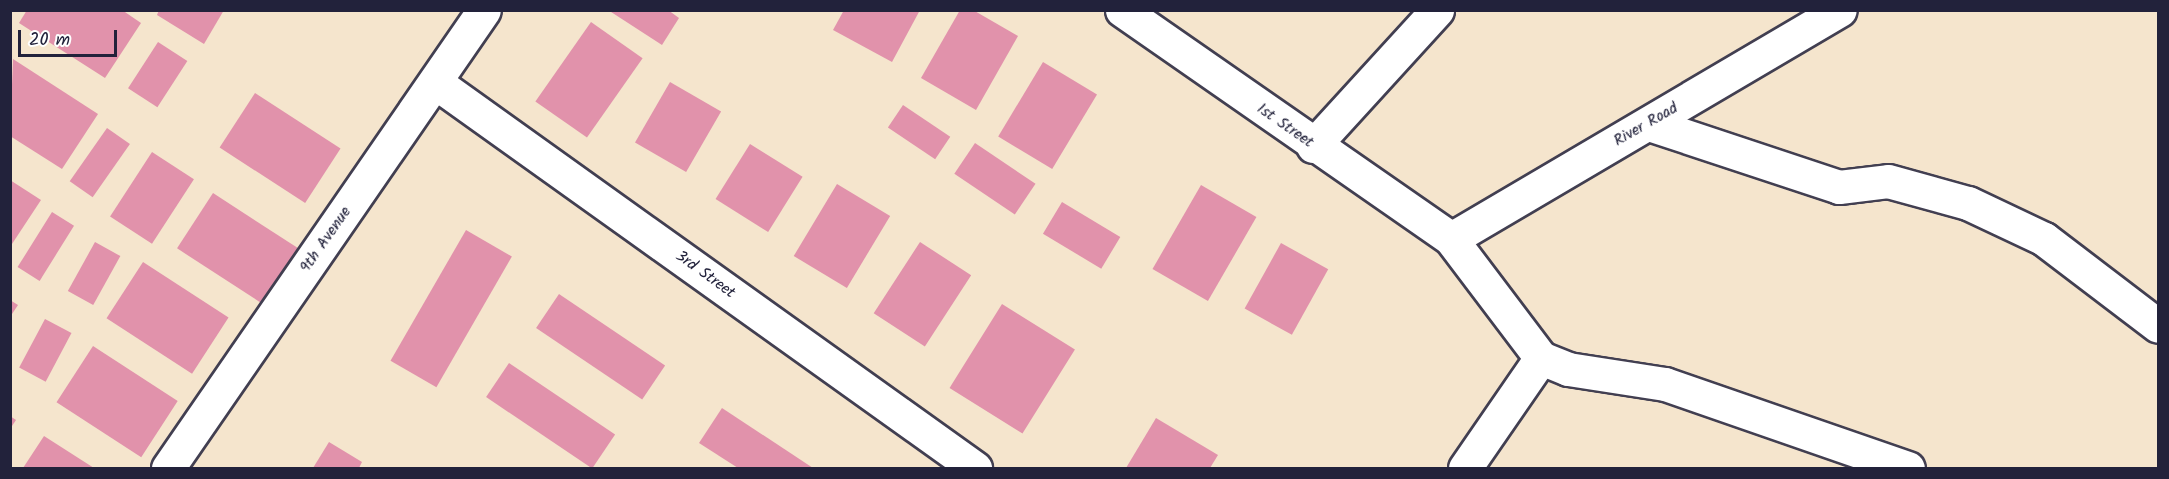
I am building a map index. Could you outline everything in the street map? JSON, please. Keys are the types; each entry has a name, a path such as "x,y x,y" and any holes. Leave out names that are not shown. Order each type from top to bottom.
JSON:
{"street":[{"name":"9th Avenue","path":"168,468 484,10"},
{"name":"1st Street","path":"1122,10 1313,146 1450,239 1541,358"},
{"path":"1313,146 1437,10"},
{"name":"River Road","path":"1450,239 1840,10"},
{"name":"3rd Street","path":"435,82 975,468"},
{"path":"1649,124 1839,187 1888,181 1968,203 2044,239 2158,326"},
{"path":"1465,468 1541,358 1568,369 1665,384 1908,468"}],"building":[{"path":"27,10 122,10 141,23 105,78 19,23"},
{"path":"159,10 224,10 204,44 157,15"},
{"path":"608,10 668,10 679,18 662,45"},
{"path":"844,10 920,10 892,62 833,30"},
{"path":"960,10 973,10 1018,36 976,110 921,78"},
{"path":"591,22 643,58 587,138 535,101"},
{"path":"158,42 187,61 157,107 128,88"},
{"path":"13,59 98,114 62,169 10,136"},
{"path":"1043,62 1097,94 1052,169 998,137"},
{"path":"670,82 721,112 686,172 635,143"},
{"path":"255,93 341,149 305,203 220,148"},
{"path":"903,105 950,137 935,159 888,127"},
{"path":"107,128 130,144 93,197 70,181"},
{"path":"975,143 1036,184 1015,214 954,174"},
{"path":"750,144 803,177 768,232 716,199"},
{"path":"152,152 194,179 152,244 110,217"},
{"path":"10,180 41,200 10,247"},
{"path":"837,184 890,216 847,288 794,256"},
{"path":"1201,185 1256,217 1208,301 1152,269"},
{"path":"213,193 299,249 263,304 177,248"},
{"path":"1062,202 1120,237 1101,269 1043,234"},
{"path":"52,212 74,226 40,281 18,267"},
{"path":"466,230 512,256 436,387 390,361"},
{"path":"95,242 120,256 93,305 68,291"},
{"path":"920,242 971,275 925,347 874,313"},
{"path":"1281,243 1328,269 1292,335 1245,309"},
{"path":"143,262 229,318 192,374 107,318"},
{"path":"559,294 665,366 642,400 536,328"},
{"path":"10,300 18,305 10,317"},
{"path":"1002,304 1075,350 1022,434 950,388"},
{"path":"45,319 71,333 46,382 19,368"},
{"path":"93,346 178,401 141,457 57,402"},
{"path":"509,363 615,435 591,468 486,397"},
{"path":"722,408 813,468 738,468 699,443"},
{"path":"10,416 16,420 10,429"},
{"path":"1156,418 1218,455 1210,468 1126,468"},
{"path":"44,436 94,468 23,468"},
{"path":"329,442 362,462 359,468 313,468"}]}
